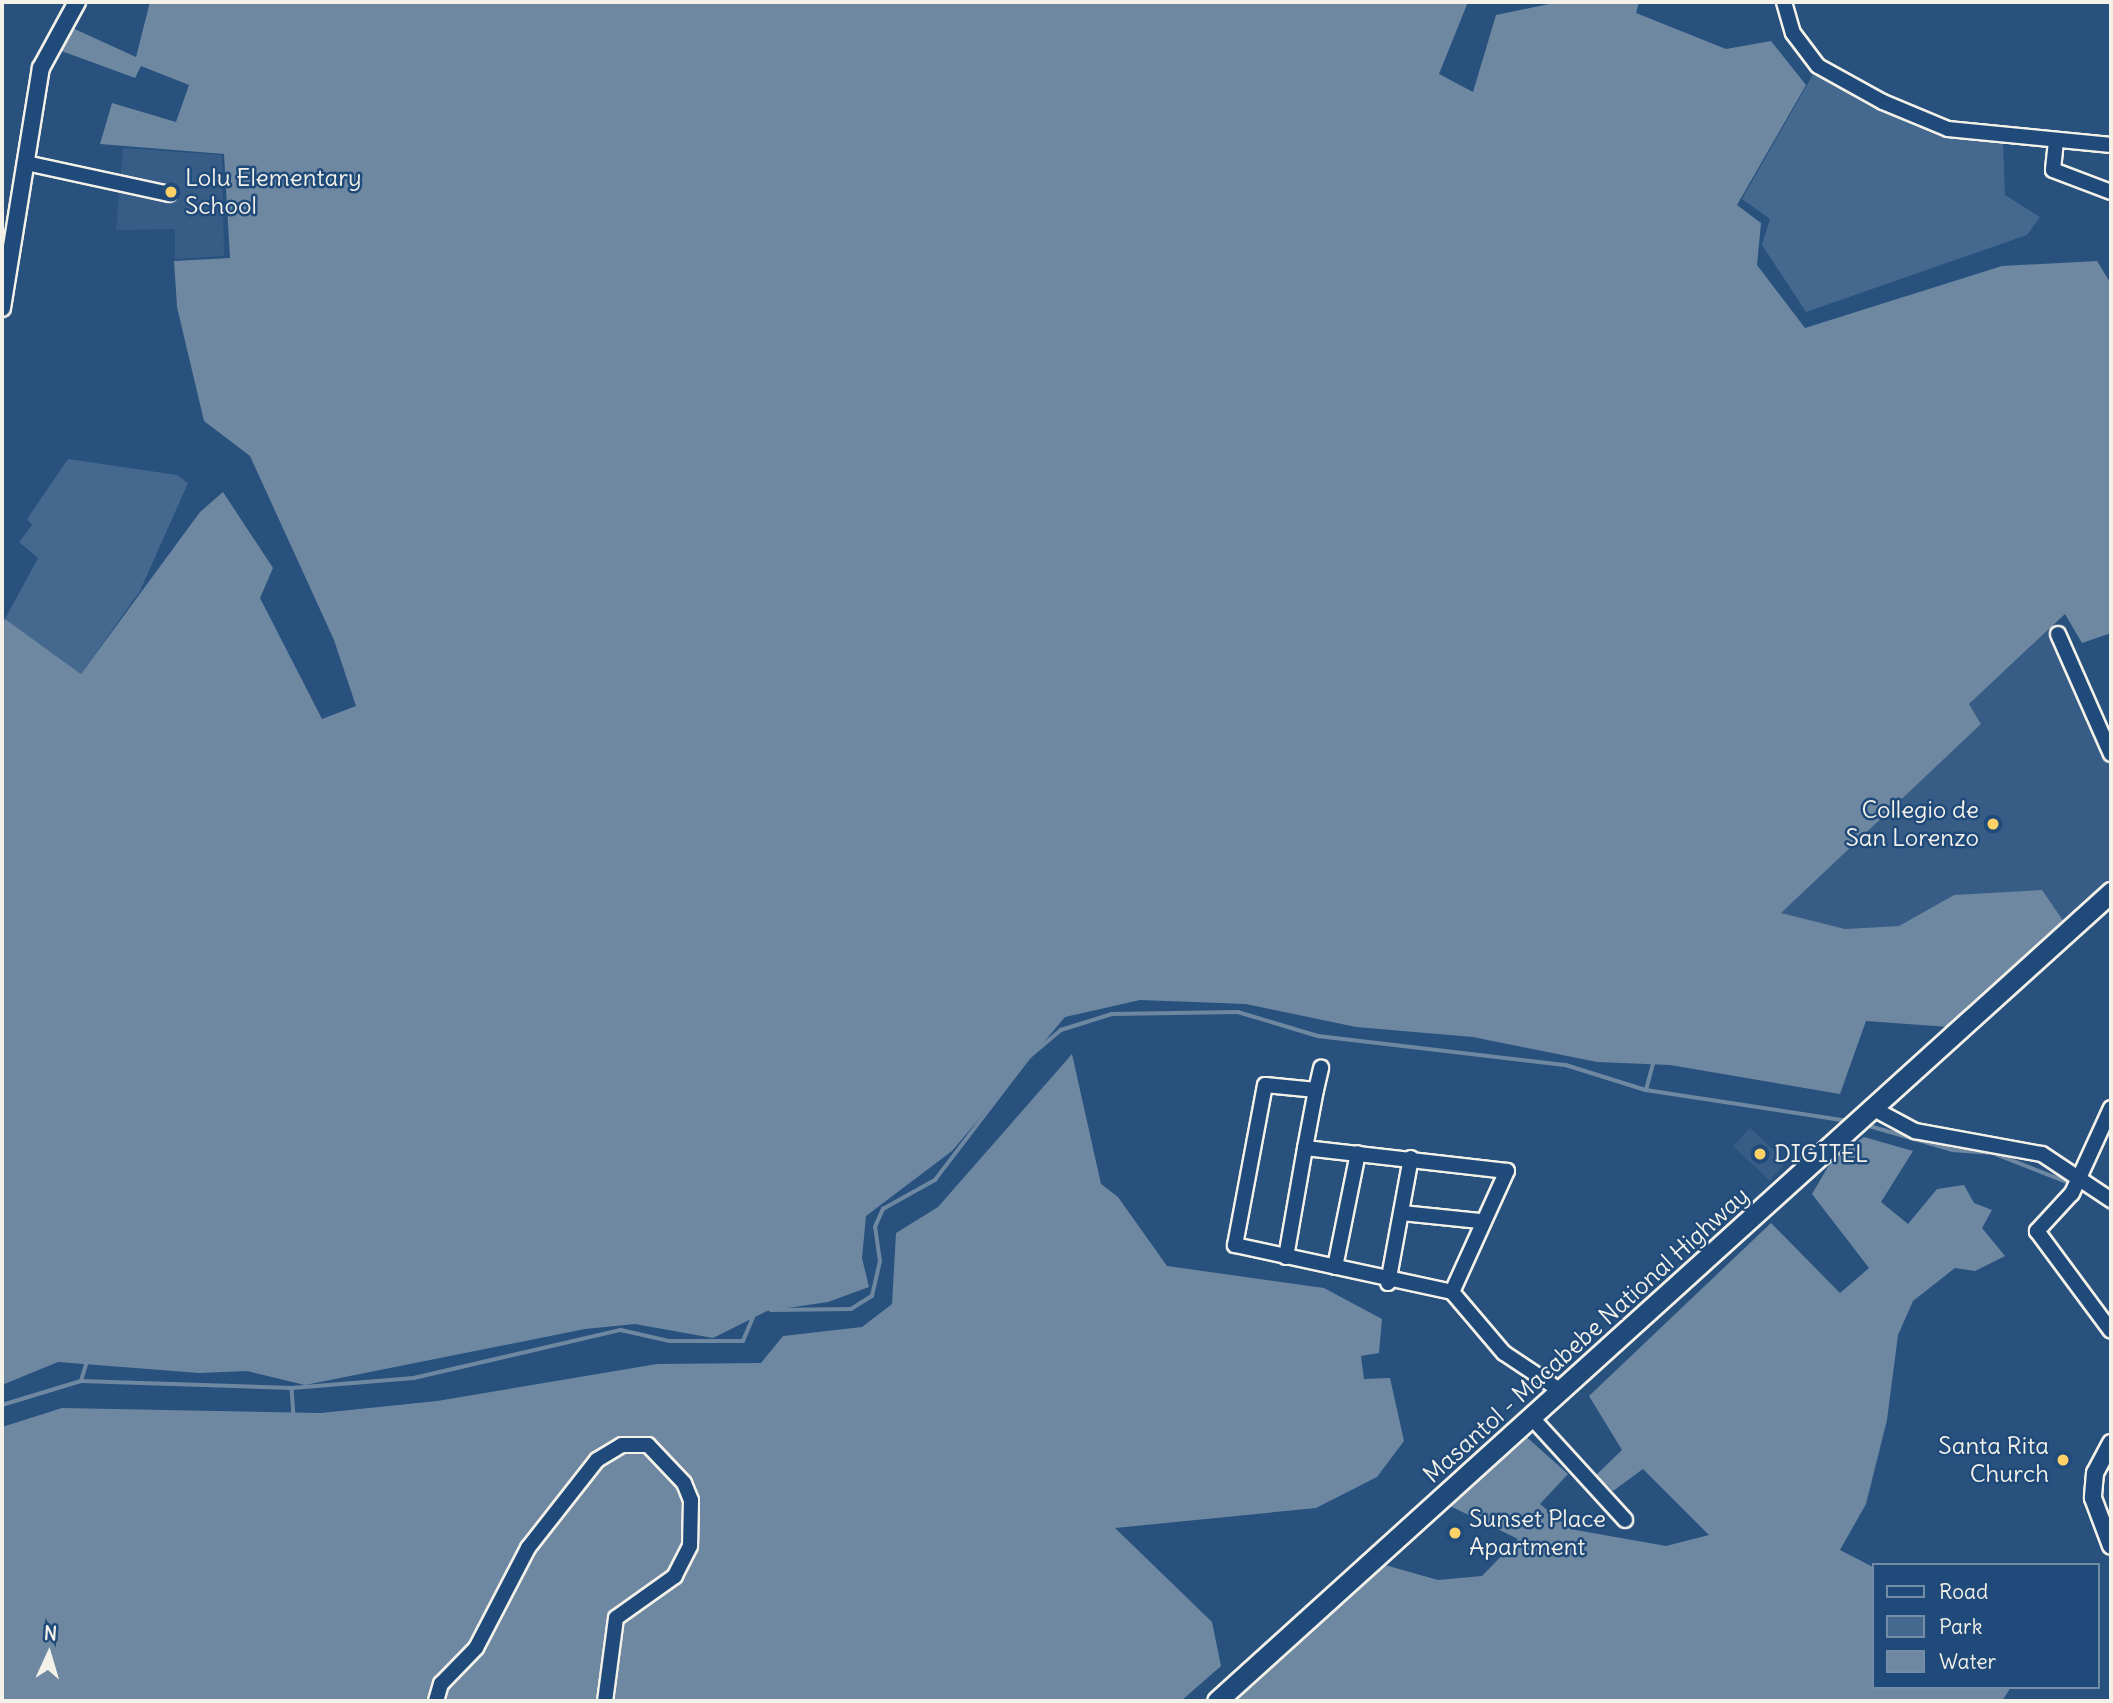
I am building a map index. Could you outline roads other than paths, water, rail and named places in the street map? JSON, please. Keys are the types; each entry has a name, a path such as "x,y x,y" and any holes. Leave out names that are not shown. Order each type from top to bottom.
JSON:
{"main road":[{"name":"Masantol - Macabebe National Highway","path":"1217,1701 2111,892"}],"street":[{"path":"2,308 41,68 76,2"},
{"path":"1784,2 1793,33 1818,66 1844,85 1948,130 2111,145"},
{"path":"2056,141 2053,170 2111,192"},
{"path":"26,163 169,194"},
{"path":"2058,634 2111,754"},
{"path":"1286,1257 1321,1068"},
{"path":"1316,1090 1265,1086 1235,1245 1335,1267 1388,1283 1452,1292 1504,1353 1561,1391"},
{"path":"2111,1108 2075,1185 2037,1231 2111,1331"},
{"path":"1872,1111 1915,1130 2042,1154 2075,1185 2111,1200"},
{"path":"1305,1148 1507,1171 1480,1221 1452,1292"},
{"path":"1335,1267 1358,1153"},
{"path":"1388,1283 1411,1158"},
{"path":"1402,1213 1480,1221"},
{"path":"1532,1418 1625,1520"},
{"path":"2111,1443 2095,1473 2093,1498 2111,1546"},
{"path":"436,1701 441,1685 483,1637 528,1548 597,1460 622,1445 648,1445 684,1483 690,1546 675,1576 624,1609 613,1630 605,1701"}],"water":[{"path":"150,2 1468,2 1439,74 1473,92 1496,15 1559,2 1639,2 1636,13 1726,49 1771,41 1806,85 1737,205 1761,223 1757,265 1805,328 2002,266 2097,261 2111,284 2111,633 2082,643 2065,614 1969,704 1981,724 1781,913 1845,929 1899,926 1954,895 2042,890 2064,922 1949,1027 1866,1021 1840,1094 1670,1065 1597,1062 1473,1037 1356,1027 1246,1004 1140,1000 1065,1017 952,1151 866,1216 862,1258 869,1287 828,1302 767,1311 713,1338 635,1324 585,1329 305,1385 247,1371 199,1373 58,1362 2,1385 2,624 5,619 81,674 200,512 223,492 273,568 260,598 322,719 356,706 334,640 250,456 204,421 177,307 174,261 230,258 224,154 100,144 112,103 176,122 189,85 141,66 135,78 56,49 68,26 136,57"},
{"path":"1072,1054 1101,1184 1118,1197 1167,1266 1324,1288 1382,1319 1379,1353 1361,1356 1364,1379 1390,1378 1404,1441 1377,1477 1316,1508 1115,1528 1212,1622 1221,1666 1181,1701 2,1701 2,1427 62,1408 321,1413 437,1401 657,1364 761,1363 783,1336 862,1327 892,1304 896,1233 938,1207"},
{"path":"1864,1137 1913,1151 1881,1202 1908,1224 1937,1189 1964,1185 1974,1203 1992,1210 1982,1228 2005,1256 1975,1271 1955,1268 1913,1301 1898,1335 1887,1420 1866,1504 1840,1550 1871,1566 1871,1689 2010,1689 2002,1701 1236,1701 1385,1565 1438,1580 1482,1576 1518,1539 1446,1504 1522,1433 1568,1474 1540,1504 1570,1529 1666,1546 1709,1535 1643,1469 1613,1491 1596,1475 1622,1450 1589,1396 1771,1223 1840,1293 1869,1268 1812,1194 1832,1160"}],"waterway":[{"path":"771,1310 851,1309 872,1296 880,1262 875,1227 883,1209 935,1180 1029,1057 1061,1030 1112,1014 1238,1012 1318,1036 1566,1065 1646,1090 1848,1121"},
{"path":"1646,1090 1654,1061"},
{"path":"1866,1125 1953,1150 1993,1153 2072,1184"},
{"path":"2102,1202 2111,1210"},
{"path":"2,1405 81,1381 292,1388 414,1378 621,1330 670,1341 743,1341 753,1317"},
{"path":"81,1381 87,1361"},
{"path":"292,1388 294,1415"}],"place":[{"name":"Lolu Elementary School","path":"171,192"},
{"name":"Collegio de San Lorenzo","path":"1993,824"},
{"name":"DIGITEL","path":"1760,1154"},
{"name":"Santa Rita Church","path":"2063,1460"},
{"name":"Sunset Place Apartment","path":"1455,1533"}]}
